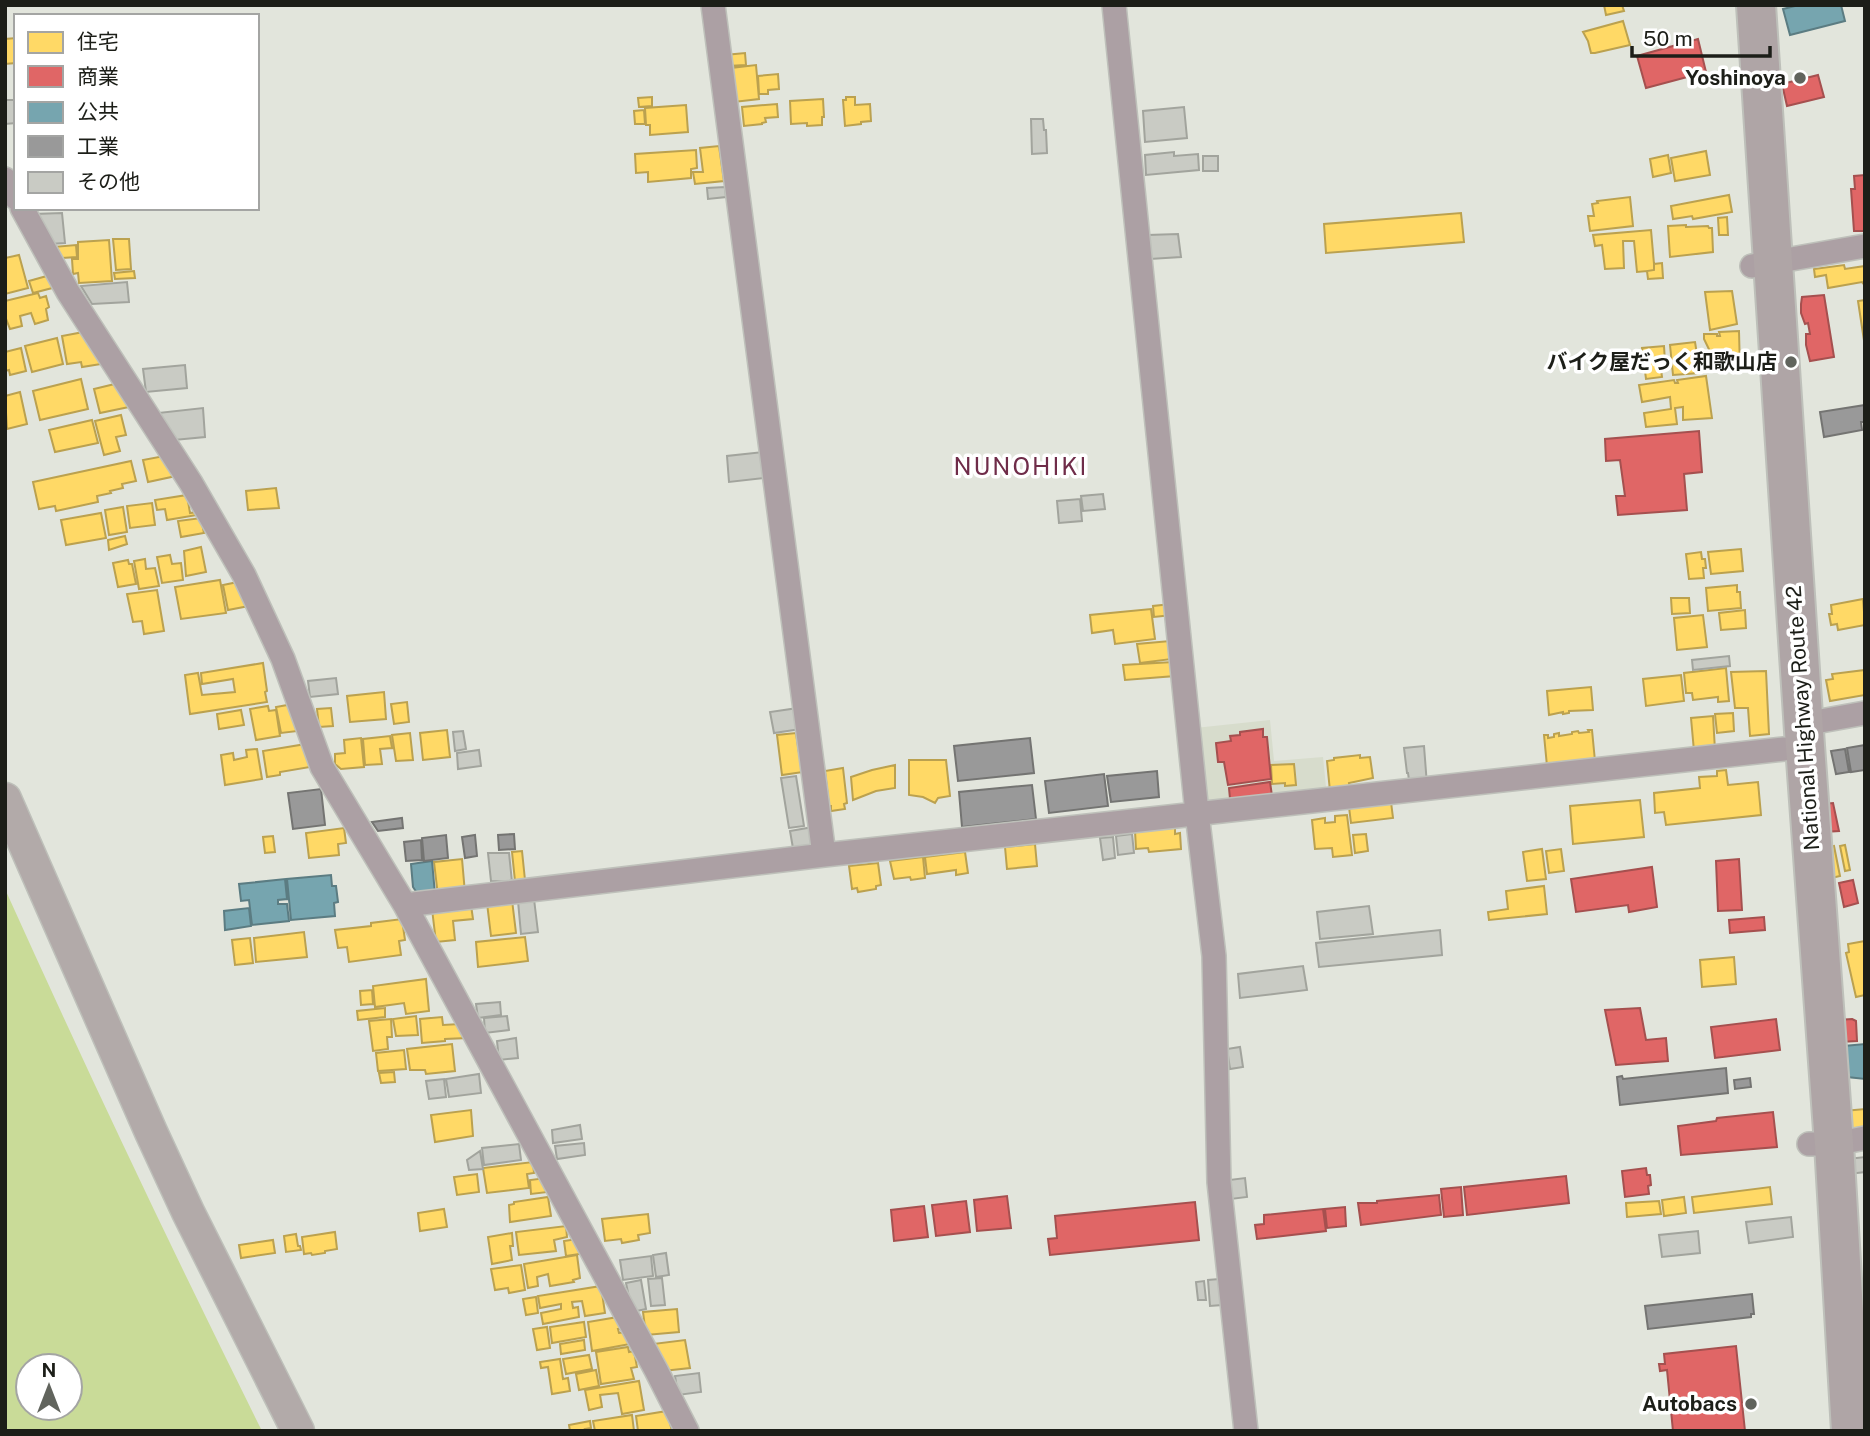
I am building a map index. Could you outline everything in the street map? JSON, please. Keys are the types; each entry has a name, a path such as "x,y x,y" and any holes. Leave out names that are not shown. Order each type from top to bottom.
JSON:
{"highway":[{"name":"National Highway Route 42","path":"1733,5 1763,264"},
{"name":"National Highway Route 42","path":"1756,5 1763,264 1794,736 1856,1347 1851,1431"},
{"name":"National Highway Route 42","path":"1826,1431 1836,1142"}],"street":[{"path":"713,5 824,855"},
{"path":"1114,5 1214,956 1219,1181 1246,1431"},
{"path":"5,179 14,195"},
{"path":"23,210 68,292 191,483 244,575 283,659 322,767 405,905 687,1431"},
{"path":"1763,264 1865,246"},
{"path":"405,905 1197,813 1794,736 1865,713"},
{"path":"5,799 188,1212 298,1431"}],"shaded area":[{"path":"1270,720 1274,761 1323,757 1327,797 1202,810 1195,728"},
{"path":"5,889 131,1161 262,1431 5,1431"}],"building: 住宅":[{"path":"1604,5 1622,5 1624,11 1606,15"},
{"path":"1623,21 1630,45 1591,53 1583,32"},
{"path":"14,38 14,63 5,64 5,39"},
{"path":"745,53 746,65 727,66 725,55"},
{"path":"756,65 759,99 734,102 731,68"},
{"path":"778,74 779,89 768,90 768,94 759,94 758,76"},
{"path":"652,97 652,106 639,107 638,98"},
{"path":"846,97 855,97 855,105 870,104 871,121 845,126 843,100 846,100"},
{"path":"823,99 822,125 791,124 790,101"},
{"path":"777,104 778,117 765,118 766,122 762,124 744,126 742,107"},
{"path":"686,105 688,132 650,135 650,125 646,125 645,108"},
{"path":"644,110 645,124 635,124 634,111"},
{"path":"719,146 724,181 695,184 693,172 703,172 700,148"},
{"path":"696,150 697,168 691,169 691,178 648,182 648,172 636,173 635,154"},
{"path":"1706,151 1710,175 1675,181 1671,158"},
{"path":"1668,155 1671,173 1653,177 1650,159"},
{"path":"1729,195 1732,212 1693,219 1692,216 1673,219 1671,206"},
{"path":"1630,197 1633,226 1590,231 1588,216 1594,216 1592,204"},
{"path":"1461,213 1464,242 1326,253 1324,224"},
{"path":"1727,217 1728,235 1719,235 1718,218"},
{"path":"1668,226 1712,228 1713,252 1670,257"},
{"path":"1651,230 1654,264 1662,263 1663,278 1648,279 1647,271 1637,272 1634,241 1623,241 1624,268 1605,269 1602,245 1595,246 1593,235"},
{"path":"113,239 129,239 131,269 116,270"},
{"path":"109,240 112,281 79,283 78,273 73,274 72,259 78,259 78,242"},
{"path":"76,245 77,257 62,258 53,247"},
{"path":"19,255 28,288 5,294 5,258"},
{"path":"1662,263 1663,278 1648,279 1647,271 1654,270 1654,264"},
{"path":"1844,265 1845,269 1865,266 1865,286 1862,282 1828,288 1826,275 1815,277 1814,269"},
{"path":"134,271 135,278 115,279 114,273"},
{"path":"54,274 60,286 33,293 29,281"},
{"path":"1732,291 1737,324 1710,330 1705,292"},
{"path":"38,293 40,298 46,296 48,320 35,324 31,313 20,316 22,326 10,329 5,316 5,301"},
{"path":"1865,300 1865,347 1858,301"},
{"path":"89,331 101,364 82,367 81,362 67,364 62,336"},
{"path":"1739,331 1740,370 1722,371 1721,352 1718,353 1719,370 1704,334 1720,336 1719,332"},
{"path":"57,338 63,364 32,372 25,346"},
{"path":"1695,342 1700,373 1673,375 1670,345"},
{"path":"1664,346 1665,362 1660,363 1662,377 1646,379 1642,348"},
{"path":"21,348 26,371 10,375 9,370 5,371 5,352"},
{"path":"1706,376 1712,418 1683,420 1683,407 1675,408 1677,424 1646,427 1644,413 1671,409 1670,397 1642,402 1639,385 1674,380 1678,383 1677,380"},
{"path":"81,379 88,409 40,420 33,391"},
{"path":"123,382 129,407 100,413 94,389"},
{"path":"20,392 27,424 7,429 5,396"},
{"path":"121,415 126,435 116,437 120,451 104,455 95,421"},
{"path":"92,420 98,443 55,452 49,430"},
{"path":"164,456 176,476 148,482 143,460"},
{"path":"131,461 136,481 122,484 123,488 110,491 111,493 97,496 98,502 56,511 55,506 39,509 33,482"},
{"path":"276,488 279,508 248,510 246,491"},
{"path":"187,495 190,513 197,512 197,515 167,520 165,509 157,510 155,500"},
{"path":"152,503 155,525 130,528 127,506"},
{"path":"123,507 127,532 109,535 105,510"},
{"path":"101,513 106,538 66,545 61,520"},
{"path":"201,518 204,533 181,537 178,521"},
{"path":"125,536 127,544 109,550 108,540"},
{"path":"201,547 206,572 186,576 184,551"},
{"path":"1741,549 1743,571 1711,574 1708,552"},
{"path":"1701,552 1702,559 1705,559 1704,578 1689,579 1686,554"},
{"path":"170,555 172,564 181,563 183,580 162,583 157,557"},
{"path":"145,559 146,569 155,568 159,586 139,589 134,561"},
{"path":"128,560 129,564 132,564 136,584 118,587 113,563"},
{"path":"220,580 226,613 181,619 175,587"},
{"path":"238,582 249,606 228,610 223,585"},
{"path":"1737,585 1741,608 1708,611 1706,588"},
{"path":"157,590 164,631 144,634 142,621 133,622 127,594"},
{"path":"1671,598 1689,598 1690,613 1672,614"},
{"path":"1863,599 1865,625 1838,630 1837,624 1831,625 1831,605"},
{"path":"1171,604 1172,615 1154,617 1153,606"},
{"path":"1151,609 1155,639 1115,644 1113,630 1092,633 1090,615"},
{"path":"1745,610 1746,628 1721,630 1719,613"},
{"path":"1703,615 1707,647 1677,650 1674,618"},
{"path":"1170,641 1172,659 1140,663 1137,644"},
{"path":"1173,662 1175,676 1125,680 1123,665"},
{"path":"263,663 267,702 190,714 185,675 198,673 202,695 235,692 233,679 202,684 201,673"},
{"path":"1726,668 1729,701 1718,702 1718,697 1693,700 1692,693 1686,693 1684,673"},
{"path":"1865,670 1865,695 1830,701 1826,680 1833,679 1832,674"},
{"path":"1766,671 1769,734 1750,736 1748,708 1735,708 1731,672"},
{"path":"1681,675 1684,701 1646,706 1643,679"},
{"path":"1591,687 1593,710 1549,715 1547,691"},
{"path":"384,692 386,719 350,722 347,696"},
{"path":"407,702 409,722 394,724 391,704"},
{"path":"293,704 298,731 281,733 276,707"},
{"path":"268,706 269,711 276,710 280,736 256,740 250,709"},
{"path":"331,708 333,726 319,727 317,709"},
{"path":"241,710 244,725 219,729 217,714"},
{"path":"1733,713 1734,731 1717,733 1715,714"},
{"path":"1713,716 1715,750 1694,751 1691,718"},
{"path":"447,730 450,757 423,760 420,733"},
{"path":"1588,730 1592,730 1595,761 1547,766 1544,735 1548,735 1548,738 1559,733 1559,736 1578,731 1589,732"},
{"path":"410,733 413,760 396,761 392,735"},
{"path":"796,733 799,753 808,752 810,771 782,775 777,735"},
{"path":"390,736 392,748 380,749 382,764 365,765 363,739"},
{"path":"361,738 364,767 341,769 335,764 335,754 345,753 344,740"},
{"path":"306,744 310,767 267,777 263,751"},
{"path":"257,749 262,779 225,785 221,755 233,753 234,760 247,757 246,750"},
{"path":"1360,755 1360,758 1370,757 1373,778 1349,783 1350,789 1330,791 1327,761"},
{"path":"909,760 946,760 950,796 938,798 935,803 923,797 909,795"},
{"path":"1294,764 1296,785 1272,784 1271,765"},
{"path":"895,765 895,788 876,791 853,800 851,777"},
{"path":"843,768 847,803 844,804 845,809 831,811 825,771"},
{"path":"1726,770 1728,785 1758,782 1761,815 1666,825 1664,812 1655,813 1654,793 1700,788 1699,777 1717,776 1717,771"},
{"path":"1640,800 1644,837 1573,844 1570,806"},
{"path":"1391,802 1393,818 1351,823 1349,807"},
{"path":"1347,815 1352,855 1333,857 1332,848 1315,849 1312,820 1325,818 1325,823 1335,822 1335,816"},
{"path":"1175,827 1175,834 1180,833 1181,849 1149,852 1148,848 1136,849 1135,831"},
{"path":"344,828 346,843 338,844 339,855 309,858 306,833"},
{"path":"1366,834 1368,851 1355,853 1353,835"},
{"path":"273,836 275,852 265,853 263,837"},
{"path":"1035,844 1037,866 1007,869 1005,847"},
{"path":"1845,845 1850,870 1845,871 1840,846"},
{"path":"1834,846 1840,876 1827,879 1823,848"},
{"path":"1542,849 1546,879 1527,881 1523,852"},
{"path":"1561,849 1564,871 1549,873 1546,851"},
{"path":"522,851 525,880 515,881 512,852"},
{"path":"965,852 968,873 956,875 956,870 927,874 925,857"},
{"path":"923,857 925,878 894,879 890,861"},
{"path":"462,859 465,893 438,896 434,862"},
{"path":"878,863 881,885 876,886 876,889 858,892 857,888 852,889 849,866"},
{"path":"1544,886 1547,914 1489,920 1488,912 1508,909 1506,891"},
{"path":"512,900 516,933 491,936 487,903"},
{"path":"471,905 473,919 453,921 455,940 436,942 432,909"},
{"path":"402,919 405,940 399,941 401,955 349,962 347,947 338,948 335,930"},
{"path":"304,932 307,957 256,962 254,938"},
{"path":"525,937 528,961 478,967 476,942"},
{"path":"250,938 253,963 235,965 232,940"},
{"path":"1865,941 1865,995 1856,997 1846,953 1849,952 1848,944"},
{"path":"1734,957 1736,984 1702,987 1700,960"},
{"path":"426,979 429,1011 406,1014 404,1003 375,1007 373,986"},
{"path":"372,990 373,1004 361,1005 360,991"},
{"path":"385,1008 385,1017 358,1020 357,1011"},
{"path":"416,1016 418,1035 396,1036 393,1019"},
{"path":"442,1017 443,1025 460,1024 467,1038 422,1043 420,1019"},
{"path":"391,1019 392,1037 387,1037 388,1049 373,1051 369,1021"},
{"path":"452,1044 455,1071 426,1074 425,1070 410,1070 407,1049"},
{"path":"404,1050 406,1069 378,1071 376,1053"},
{"path":"394,1072 395,1082 381,1083 379,1073"},
{"path":"1865,1109 1865,1130 1847,1132 1844,1111"},
{"path":"471,1110 473,1136 435,1142 431,1115"},
{"path":"533,1162 534,1173 527,1174 529,1188 487,1193 483,1168"},
{"path":"477,1174 479,1192 457,1195 454,1177"},
{"path":"546,1178 548,1192 531,1194 530,1180"},
{"path":"1770,1187 1772,1204 1694,1213 1692,1197"},
{"path":"548,1197 551,1216 510,1222 509,1205"},
{"path":"1684,1197 1686,1213 1664,1216 1662,1200"},
{"path":"1659,1201 1661,1214 1627,1217 1626,1203"},
{"path":"444,1209 447,1227 420,1231 418,1213"},
{"path":"648,1214 650,1233 638,1235 639,1240 622,1243 621,1239 605,1241 602,1219"},
{"path":"566,1226 567,1237 554,1240 556,1251 519,1255 516,1232"},
{"path":"335,1232 337,1249 312,1255 304,1254 302,1237"},
{"path":"512,1233 512,1260 492,1264 488,1237"},
{"path":"296,1234 301,1250 286,1252 284,1236"},
{"path":"584,1238 586,1253 566,1256 564,1241"},
{"path":"273,1240 275,1253 241,1258 239,1245"},
{"path":"577,1255 580,1278 573,1280 574,1282 550,1286 548,1274 537,1277 538,1286 528,1288 524,1264"},
{"path":"521,1265 525,1290 509,1293 508,1288 495,1290 491,1269"},
{"path":"601,1286 605,1313 585,1316 582,1301 572,1302 573,1308 578,1307 579,1317 543,1324 541,1313 561,1309 561,1304 540,1308 538,1296"},
{"path":"536,1297 538,1313 526,1315 523,1299"},
{"path":"677,1309 679,1332 646,1335 643,1312"},
{"path":"618,1317 619,1333 628,1332 630,1344 592,1351 588,1322"},
{"path":"584,1322 586,1337 552,1343 550,1327"},
{"path":"547,1327 550,1348 537,1350 533,1329"},
{"path":"584,1340 585,1350 561,1354 560,1344"},
{"path":"685,1340 690,1368 663,1371 653,1344"},
{"path":"628,1347 629,1352 634,1351 637,1367 631,1368 634,1379 601,1384 596,1352"},
{"path":"589,1355 592,1369 566,1374 563,1359"},
{"path":"560,1359 563,1379 568,1378 570,1391 552,1394 548,1367 541,1368 540,1362"},
{"path":"596,1370 599,1386 579,1390 576,1374"},
{"path":"639,1381 644,1410 622,1414 618,1393 600,1395 602,1407 589,1410 585,1390"},
{"path":"667,1411 672,1431 638,1431 636,1416"},
{"path":"632,1415 634,1431 595,1431 593,1421"},
{"path":"590,1421 591,1428 585,1429 586,1431 570,1431 569,1425"}],"building: 商業":[{"path":"1698,39 1706,72 1646,88 1637,56"},
{"path":"1818,75 1824,97 1787,106 1782,84"},
{"path":"1865,175 1865,231 1854,231 1851,189 1855,189 1854,176"},
{"path":"1824,295 1834,357 1810,361 1806,334 1810,334 1808,323 1805,324 1801,313 1802,297"},
{"path":"1699,431 1702,472 1684,474 1687,510 1618,515 1616,496 1625,496 1620,460 1606,461 1605,439"},
{"path":"1263,729 1263,737 1267,737 1271,779 1228,785 1224,762 1218,762 1216,743 1231,741 1230,736 1240,735 1240,732"},
{"path":"1270,782 1273,803 1231,809 1229,788"},
{"path":"1833,803 1839,831 1824,832 1823,804"},
{"path":"1739,859 1742,910 1718,911 1716,861"},
{"path":"1652,867 1657,907 1629,912 1628,905 1576,912 1571,879"},
{"path":"1853,880 1858,903 1844,907 1839,883"},
{"path":"1764,917 1765,930 1730,933 1729,920"},
{"path":"1640,1008 1646,1040 1666,1038 1668,1061 1616,1065 1605,1010"},
{"path":"1776,1019 1780,1050 1715,1058 1711,1027"},
{"path":"1838,1020 1856,1021 1857,1041 1840,1042"},
{"path":"1773,1112 1777,1147 1681,1155 1678,1126 1716,1121 1717,1118"},
{"path":"1646,1168 1647,1175 1650,1175 1649,1194 1625,1197 1622,1171"},
{"path":"1566,1176 1569,1203 1467,1215 1464,1187"},
{"path":"1461,1187 1463,1215 1444,1217 1441,1189"},
{"path":"1439,1195 1441,1215 1361,1225 1358,1203"},
{"path":"1007,1196 1011,1228 977,1231 974,1200"},
{"path":"966,1201 970,1232 936,1236 932,1205"},
{"path":"1195,1202 1199,1240 1050,1255 1048,1239 1057,1238 1055,1216"},
{"path":"924,1206 928,1237 894,1241 891,1210"},
{"path":"1345,1207 1346,1226 1327,1228 1325,1209"},
{"path":"1323,1209 1326,1231 1257,1239 1255,1225 1264,1224 1264,1215"},
{"path":"1736,1346 1745,1431 1673,1431 1667,1370 1660,1371 1659,1364 1665,1364 1664,1354"}],"building: 公共":[{"path":"1799,5 1841,5 1845,21 1790,35 1783,9"},
{"path":"432,861 435,894 419,896 413,887 411,864"},
{"path":"331,875 338,902 334,903 335,916 291,920 287,879"},
{"path":"285,879 287,899 278,900 278,904 287,904 289,921 252,925 249,900 241,901 239,884"},
{"path":"249,908 251,926 225,930 224,911"},
{"path":"1865,1044 1865,1079 1847,1077 1844,1046"}],"building: 工業":[{"path":"1865,405 1862,430 1824,437 1820,412"},
{"path":"1030,738 1034,773 958,781 954,746"},
{"path":"1865,745 1865,770 1851,772 1847,748"},
{"path":"1845,749 1849,772 1836,774 1831,751"},
{"path":"1157,771 1159,797 1111,802 1107,776"},
{"path":"1104,774 1108,806 1049,813 1045,781"},
{"path":"1032,785 1036,819 962,827 959,792"},
{"path":"321,789 325,825 293,829 288,793"},
{"path":"402,818 403,828 378,831 372,822"},
{"path":"514,834 515,849 499,850 498,835"},
{"path":"446,835 448,858 424,861 422,838"},
{"path":"475,835 477,856 465,858 462,837"},
{"path":"421,840 422,860 406,861 404,842"},
{"path":"1726,1068 1728,1093 1620,1105 1617,1077 1622,1076 1623,1079"},
{"path":"1750,1078 1751,1087 1735,1089 1734,1080"},
{"path":"1752,1294 1754,1314 1751,1314 1751,1317 1648,1329 1645,1306"}],"building: その他":[{"path":"5,100 14,100 14,123 5,124"},
{"path":"1184,107 1187,138 1145,142 1143,111"},
{"path":"1031,119 1043,119 1047,153 1032,154"},
{"path":"1174,152 1174,156 1198,154 1199,170 1146,175 1145,155"},
{"path":"1203,156 1218,156 1218,171 1203,171"},
{"path":"725,187 726,197 708,199 707,188"},
{"path":"62,213 65,243 49,244 34,214"},
{"path":"1178,234 1181,257 1150,259 1148,235"},
{"path":"127,282 129,302 92,304 81,286"},
{"path":"185,365 187,388 146,392 143,369"},
{"path":"203,408 205,437 174,440 158,413"},
{"path":"763,452 765,478 729,482 727,456"},
{"path":"1103,494 1105,509 1083,511 1081,496"},
{"path":"1080,499 1082,521 1059,523 1057,501"},
{"path":"1729,656 1730,666 1693,670 1692,660"},
{"path":"336,678 338,694 310,697 308,681"},
{"path":"798,708 801,729 774,733 770,712"},
{"path":"463,731 466,749 455,751 453,732"},
{"path":"1424,746 1427,785 1410,787 1404,748"},
{"path":"479,750 481,766 458,769 457,753"},
{"path":"796,776 804,826 789,828 781,778"},
{"path":"813,827 817,850 794,854 790,831"},
{"path":"1132,834 1134,853 1118,855 1116,836"},
{"path":"1113,837 1115,858 1103,860 1100,838"},
{"path":"488,853 509,853 512,882 491,881"},
{"path":"534,899 538,932 521,934 518,901"},
{"path":"1369,906 1373,934 1320,939 1317,912"},
{"path":"1440,930 1442,955 1319,967 1316,943"},
{"path":"1303,966 1307,990 1240,998 1238,974"},
{"path":"500,1002 501,1015 478,1018 476,1004"},
{"path":"507,1016 509,1030 485,1033 484,1018"},
{"path":"516,1038 518,1058 499,1060 497,1041"},
{"path":"1240,1047 1243,1067 1230,1069 1227,1049"},
{"path":"479,1074 481,1093 449,1097 446,1079"},
{"path":"444,1079 446,1097 429,1099 426,1081"},
{"path":"580,1125 582,1139 553,1143 552,1130"},
{"path":"584,1143 585,1155 557,1159 555,1146"},
{"path":"519,1144 521,1160 484,1165 482,1148"},
{"path":"480,1151 483,1169 469,1170 467,1160"},
{"path":"1865,1157 1865,1172 1849,1174 1848,1159"},
{"path":"1245,1178 1247,1197 1231,1199 1229,1180"},
{"path":"1791,1217 1793,1237 1749,1243 1746,1222"},
{"path":"1698,1231 1700,1253 1662,1257 1659,1235"},
{"path":"666,1253 669,1275 656,1277 653,1255"},
{"path":"651,1256 653,1276 623,1280 620,1260"},
{"path":"662,1278 665,1305 651,1306 648,1279"},
{"path":"1219,1279 1222,1305 1210,1306 1208,1280"},
{"path":"641,1280 646,1309 632,1312 626,1283"},
{"path":"1204,1281 1206,1300 1198,1300 1196,1282"},
{"path":"699,1373 701,1392 678,1395 675,1376"}],"place":[{"name":"Yoshinoya","path":"1800,78"},
{"name":"バイク屋だっく和歌山店","path":"1791,362"},
{"name":"Autobacs","path":"1751,1404"}],"district":[{"name":"NUNOHIKI","path":"1021,467"}]}
